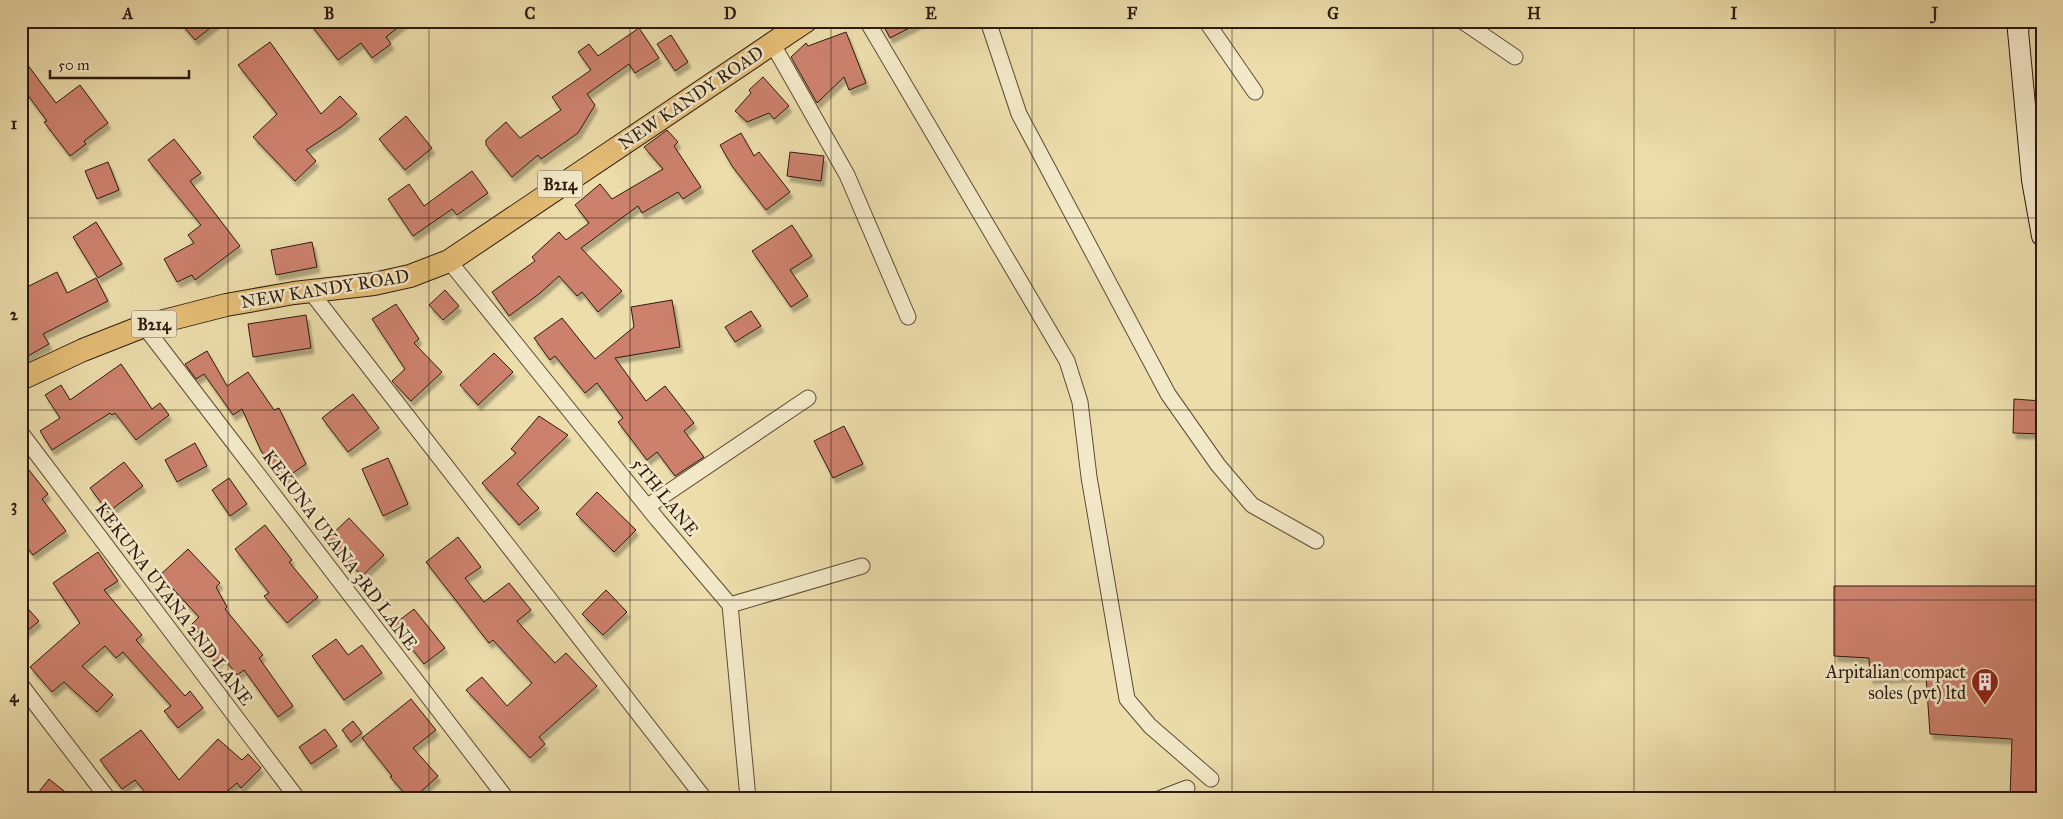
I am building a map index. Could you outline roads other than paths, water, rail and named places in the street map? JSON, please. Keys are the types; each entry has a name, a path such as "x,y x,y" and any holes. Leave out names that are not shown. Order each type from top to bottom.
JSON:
{"main road":[{"path":"2020,21 2018,32 2032,180 2042,236"},
{"name":"NEW KANDY ROAD","path":"21,379 83,350 144,326 226,305 310,291 374,284 410,276 449,261 772,44 795,24"}],"street":[{"path":"867,21 1067,361 1080,402 1090,486 1127,699 1150,726 1211,779"},
{"path":"988,21 1019,114 1168,394 1218,465 1252,505 1316,541"},
{"path":"1206,21 1255,92"},
{"path":"1462,21 1515,57"},
{"path":"772,44 847,175 908,317"},
{"name":"5TH LANE","path":"449,261 730,605"},
{"path":"310,291 704,798"},
{"name":"KEKUNA UYANA 3RD LANE","path":"144,326 506,798"},
{"path":"648,506 808,398"},
{"name":"KEKUNA UYANA 2ND LANE","path":"21,434 297,798"},
{"path":"748,798 730,605 862,566"},
{"path":"21,685 106,796"},
{"path":"1161,798 1187,788"}],"place":[{"name":"Arpitalian compact soles (pvt) ltd","path":"1985,706"}]}
